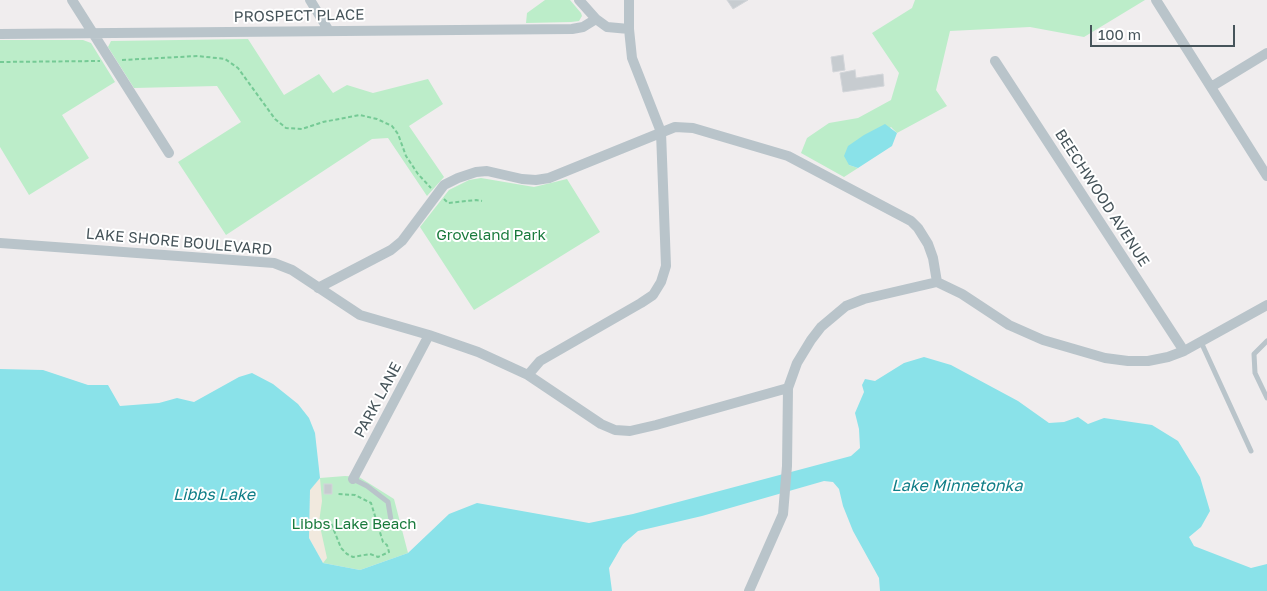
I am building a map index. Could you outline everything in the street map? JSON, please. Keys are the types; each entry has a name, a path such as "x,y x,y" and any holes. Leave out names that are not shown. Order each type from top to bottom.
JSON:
{"street":[{"path":"72,0 169,153"},
{"path":"310,0 328,31"},
{"path":"579,0 607,28 629,29"},
{"path":"528,375 540,361 652,295 661,282 666,266 661,132 632,58 629,0"},
{"path":"1156,0 1267,176"},
{"name":"PROSPECT PLACE","path":"0,34 572,30 583,27 596,19"},
{"path":"1211,87 1267,53"},
{"name":"BEECHWOOD AVENUE","path":"996,61 1184,351"},
{"path":"318,288 390,250 402,241 444,185 458,178 476,172 487,171 522,179 536,180 549,178 675,127 693,128 788,156 902,216 918,228 928,244 933,258 936,282"},
{"name":"LAKE SHORE BOULEVARD","path":"0,244 274,263 292,270 360,315 429,335 478,352 528,375 601,424 615,430 630,431 788,388"},
{"path":"749,591 783,514 787,466 788,388 797,363 811,340 821,327 846,306 864,299 936,282 962,294 1010,325 1044,340 1105,358 1128,361 1155,359 1184,351 1267,304"},
{"name":"PARK LANE","path":"353,479 429,335"}],"lane":[{"path":"1267,341 1254,354 1255,373 1267,398"},
{"path":"1201,342 1251,451"},
{"path":"353,479 367,486 388,502 392,526"}],"path":[{"path":"0,62 109,61 198,56 225,59 238,68 274,119 286,128 302,129 323,122 360,115 377,119 392,126 398,134 406,156 432,190"},
{"path":"441,197 448,203 482,201"},
{"path":"319,522 331,524 340,548 353,557 370,554 378,558 389,552 383,542 371,503 355,495 338,494"}],"green space":[{"path":"545,0 570,0 582,16 579,21 571,22 526,23 527,13"},
{"path":"915,0 1145,0 1084,37 1030,27 950,31 936,90 947,106 897,133 891,127 849,165 858,168 844,177 801,153 807,138 829,123 858,118 891,100 899,73 872,33 912,8"},
{"path":"248,39 284,95 319,74 333,93 347,85 373,93 428,79 443,104 409,126 444,177 427,196 388,138 372,139 226,235 178,162 241,122 217,86 134,88 108,47 111,41"},
{"path":"0,40 83,40 91,43 115,82 62,115 89,158 29,195 0,147"},
{"name":"Groveland Park","path":"481,178 534,187 567,179 600,232 474,310 420,227 449,190 469,180"},
{"name":"Libbs Lake Beach","path":"359,477 394,499 408,553 360,570 323,563 310,490 320,478"}],"sand":[{"path":"320,478 322,501 319,522 327,558 323,563 309,538 310,490"}],"water":[{"path":"885,124 897,133 892,146 858,168 849,165 844,156 848,146"},
{"path":"924,357 951,365 1018,401 1049,423 1064,422 1078,417 1088,424 1104,418 1152,425 1178,441 1200,477 1210,511 1201,527 1189,537 1194,546 1251,568 1267,564 1267,591 880,591 879,578 853,531 843,506 839,489 833,482 824,481 702,516 638,531 623,544 609,568 612,591 0,591 0,369 43,370 88,385 108,385 120,406 159,403 177,398 194,402 239,377 252,373 273,384 298,404 309,418 315,433 320,478 310,490 309,538 323,563 360,570 408,553 449,514 477,503 589,523 633,514 851,456 860,448 859,429 855,413 864,392 862,385 865,379 875,381 904,363"}],"building":[{"path":"727,0 748,0 733,9"},
{"path":"843,55 845,70 833,72 831,57"},
{"path":"855,70 856,78 883,74 884,86 843,92 840,73"},
{"path":"324,484 332,484 332,494 324,494"}],"water label":[{"name":"Lake Minnetonka","path":"957,486"},
{"name":"Libbs Lake","path":"214,495"}]}
